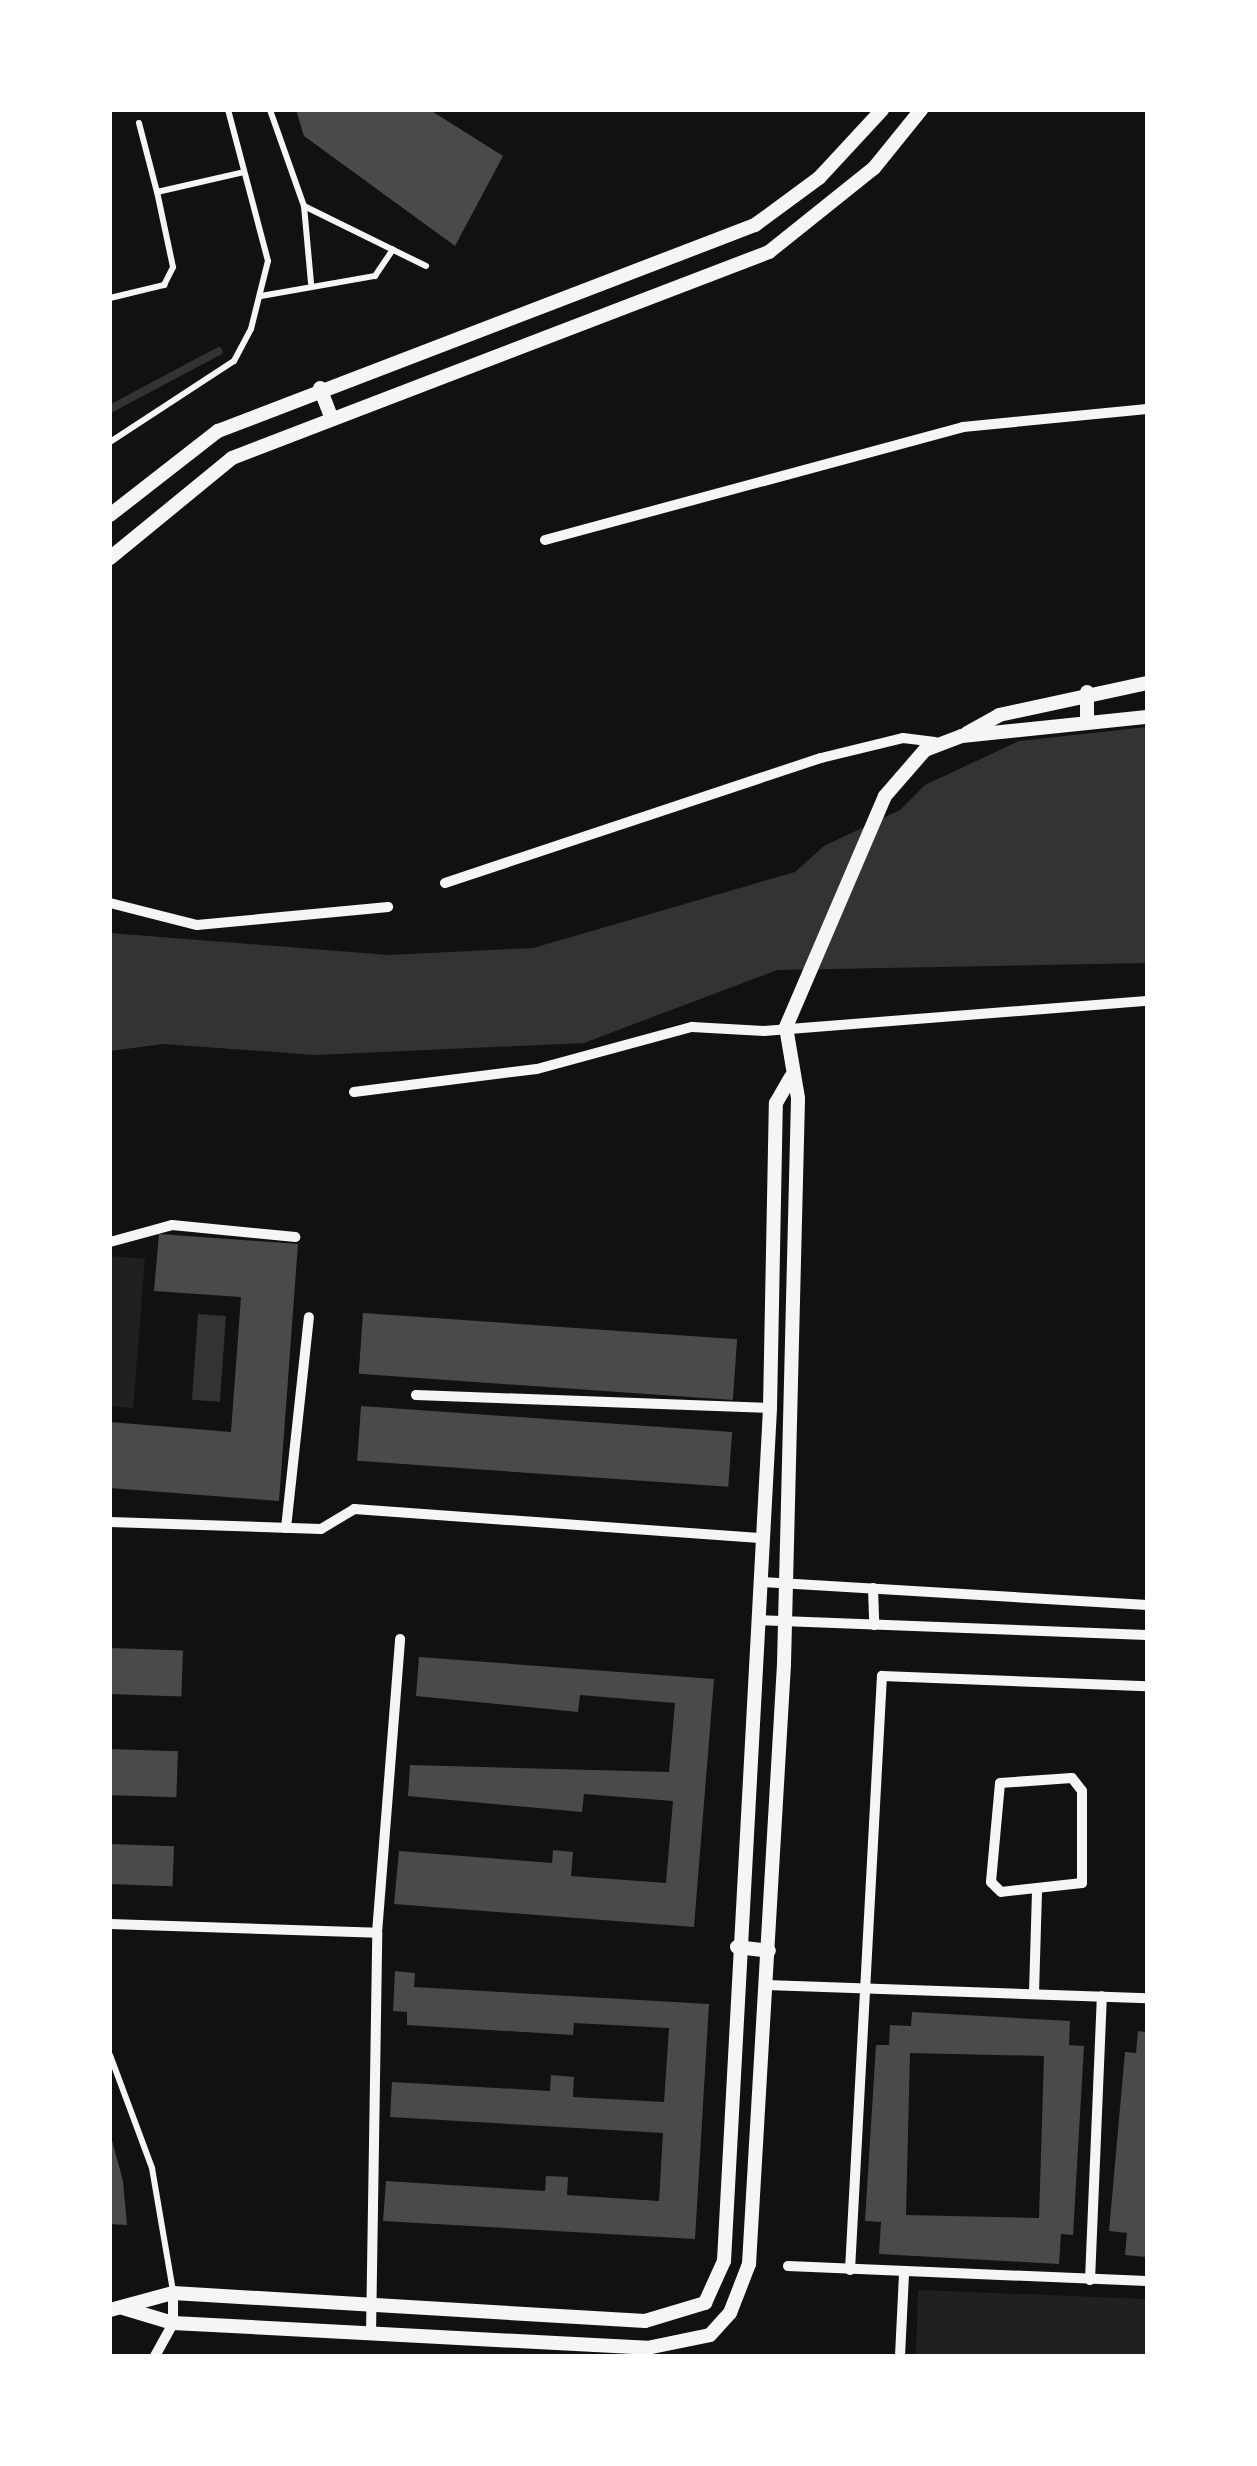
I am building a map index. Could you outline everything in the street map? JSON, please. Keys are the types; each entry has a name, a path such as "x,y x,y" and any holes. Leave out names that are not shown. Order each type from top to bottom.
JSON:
{"street":[{"path":"110,515 218,431 320,388 755,225 819,178 882,110"},
{"path":"110,558 190,485 331,416 769,252 839,201 921,110"},
{"path":"320,388 331,416"},
{"path":"545,540 963,427 1147,409"},
{"path":"962,736 999,715 1087,692 1147,683"},
{"path":"1087,692 1088,722"},
{"path":"444,883 821,758 903,738 935,742 1147,717"},
{"path":"116,2309 173,2323 371,2334 516,2349 647,2348 710,2334 730,2313 750,2264 784,1664 798,1098 791,1077 786,1027 804,974 885,796 935,742"},
{"path":"110,902 197,924 388,907"},
{"path":"354,1092 537,1069 692,1026 786,1027 1147,1001"},
{"path":"116,2309 173,2292 645,2321 705,2303 724,2261 737,1947 770,1408 776,1103 791,1077"},
{"path":"110,1242 172,1225 295,1237"},
{"path":"286,1528 309,1317"},
{"path":"771,1360 790,1361"},
{"path":"416,1395 770,1408"},
{"path":"110,1522 331,1527 354,1510 762,1538"},
{"path":"761,1582 1147,1605"},
{"path":"873,1588 874,1624"},
{"path":"758,1620 1147,1635"},
{"path":"371,2334 377,1933 400,1638"},
{"path":"850,2270 860,1987 882,1676 1147,1686"},
{"path":"1072,1778 1082,1791 1082,1883 1037,1892 1000,1892 991,1882 995,1792 1000,1783 1072,1778"},
{"path":"1034,1993 1037,1892"},
{"path":"110,1924 377,1933"},
{"path":"737,1947 768,1951"},
{"path":"766,1985 1147,1998"},
{"path":"1090,2280 1102,1996"},
{"path":"788,2266 1147,2282"},
{"path":"900,2356 904,2274"},
{"path":"155,2356 173,2323 173,2292"}],"lane":[{"path":"110,442 234,361 260,296 268,261 228,110"},
{"path":"270,110 304,206 311,283"},
{"path":"110,298 164,286 173,267 139,123"},
{"path":"157,192 244,172"},
{"path":"304,206 426,266"},
{"path":"260,296 311,283 376,276 393,249"},
{"path":"110,2056 152,2168 173,2292"}],"shaded area":[{"path":"1147,727 1147,963 777,970 584,1043 316,1055 163,1044 110,1051 110,933 389,955 533,948 795,872 824,846 900,810 925,785 1019,741"},
{"path":"110,1256 145,1259 133,1408 110,1406"},
{"path":"198,1314 226,1316 220,1402 192,1400"},
{"path":"918,2290 1147,2299 1147,2356 916,2356"}],"building":[{"path":"296,110 430,110 503,156 455,246 304,136"},
{"path":"159,1234 298,1244 279,1501 110,1488 110,1422 231,1432 241,1297 154,1291"},
{"path":"363,1313 737,1339 733,1400 359,1374"},
{"path":"361,1406 732,1432 728,1487 357,1461"},
{"path":"110,1648 183,1651 181,1697 110,1694"},
{"path":"419,1657 714,1679 694,1927 394,1904 399,1851 552,1863 553,1850 573,1852 571,1876 666,1883 673,1801 584,1794 582,1812 408,1796 410,1765 669,1772 675,1703 580,1695 578,1712 416,1696"},
{"path":"110,1749 178,1751 176,1797 110,1795"},
{"path":"110,1844 174,1846 173,1886 110,1884"},
{"path":"395,1971 415,1973 414,1987 709,2004 695,2239 383,2221 386,2181 545,2191 546,2176 568,2177 567,2195 659,2201 663,2133 390,2117 392,2082 550,2091 551,2075 574,2077 573,2097 664,2102 669,2028 574,2023 573,2035 407,2025 407,2012 393,2011"},
{"path":"912,2012 1070,2021 1069,2045 1084,2046 1073,2235 1061,2234 1059,2264 879,2254 881,2222 865,2221 876,2045 889,2045 890,2025 911,2026","holes":["910,2053 1044,2056 1039,2218 906,2215"]},
{"path":"1138,2031 1147,2032 1147,2257 1125,2255 1127,2233 1109,2231 1125,2052 1136,2053"},
{"path":"111,2137 123,2181 127,2225 110,2224"}],"waterway":[{"path":"110,409 219,351"}]}
